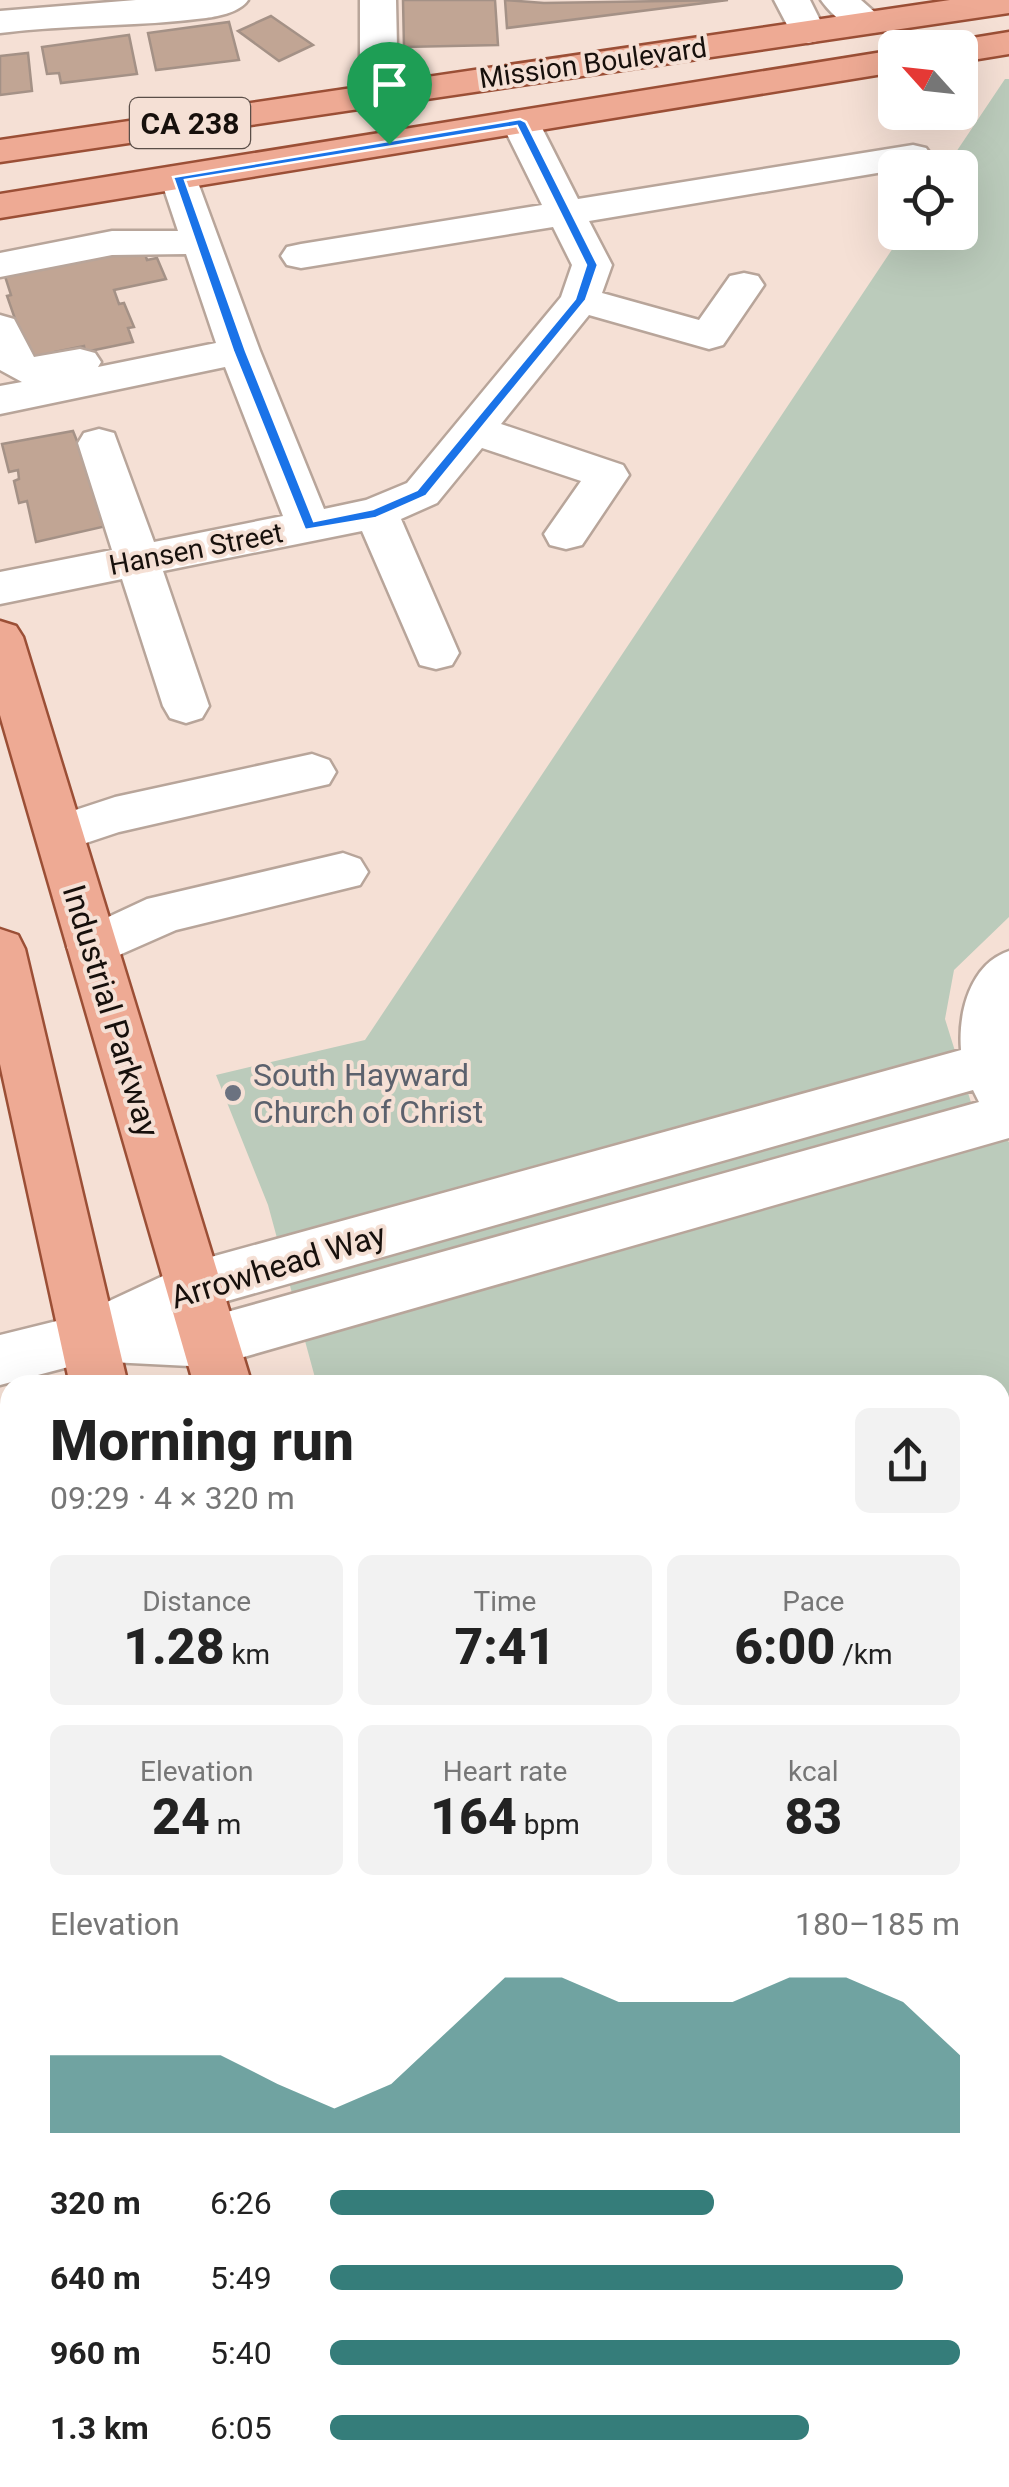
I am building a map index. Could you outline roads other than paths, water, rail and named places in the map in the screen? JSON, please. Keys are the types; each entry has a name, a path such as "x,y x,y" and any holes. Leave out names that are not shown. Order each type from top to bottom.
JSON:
{"main road":[{"name":"Mission Boulevard","path":"0,151 379,94 800,16 868,23 987,3"},
{"path":"978,48 1009,43"},
{"name":"Mission Boulevard","path":"0,206 878,65"},
{"name":"Industrial Parkway","path":"0,637 216,1364"},
{"path":"0,950 93,1361"}],"street":[{"path":"0,22 206,7 230,0"},
{"path":"378,0 379,94"},
{"path":"839,0 868,23"},
{"path":"520,122 592,265 580,300 709,336 744,285"},
{"path":"300,256 878,162"},
{"path":"179,177 240,351 309,526"},
{"path":"0,265 112,243 175,244 201,238"},
{"name":"Hansen Street","path":"0,588 376,513 422,493 580,300"},
{"path":"0,328 10,360 33,371 104,358 146,370"},
{"path":"0,400 240,351"},
{"path":"474,430 608,475 566,534"},
{"path":"99,443 186,706"},
{"path":"376,513 436,653"},
{"path":"59,834 115,815 312,772"},
{"path":"92,947 166,913 342,872"},
{"path":"998,1085 984,1027 993,993 1009,971"},
{"name":"Arrowhead Way","path":"93,1361 193,1286 998,1085"},
{"name":"Arrowhead Way","path":"93,1361 216,1364 1009,1116"},
{"path":"0,1360 93,1361"}],"place":[{"name":"South Hayward Church of Christ","path":"233,1093"}]}
